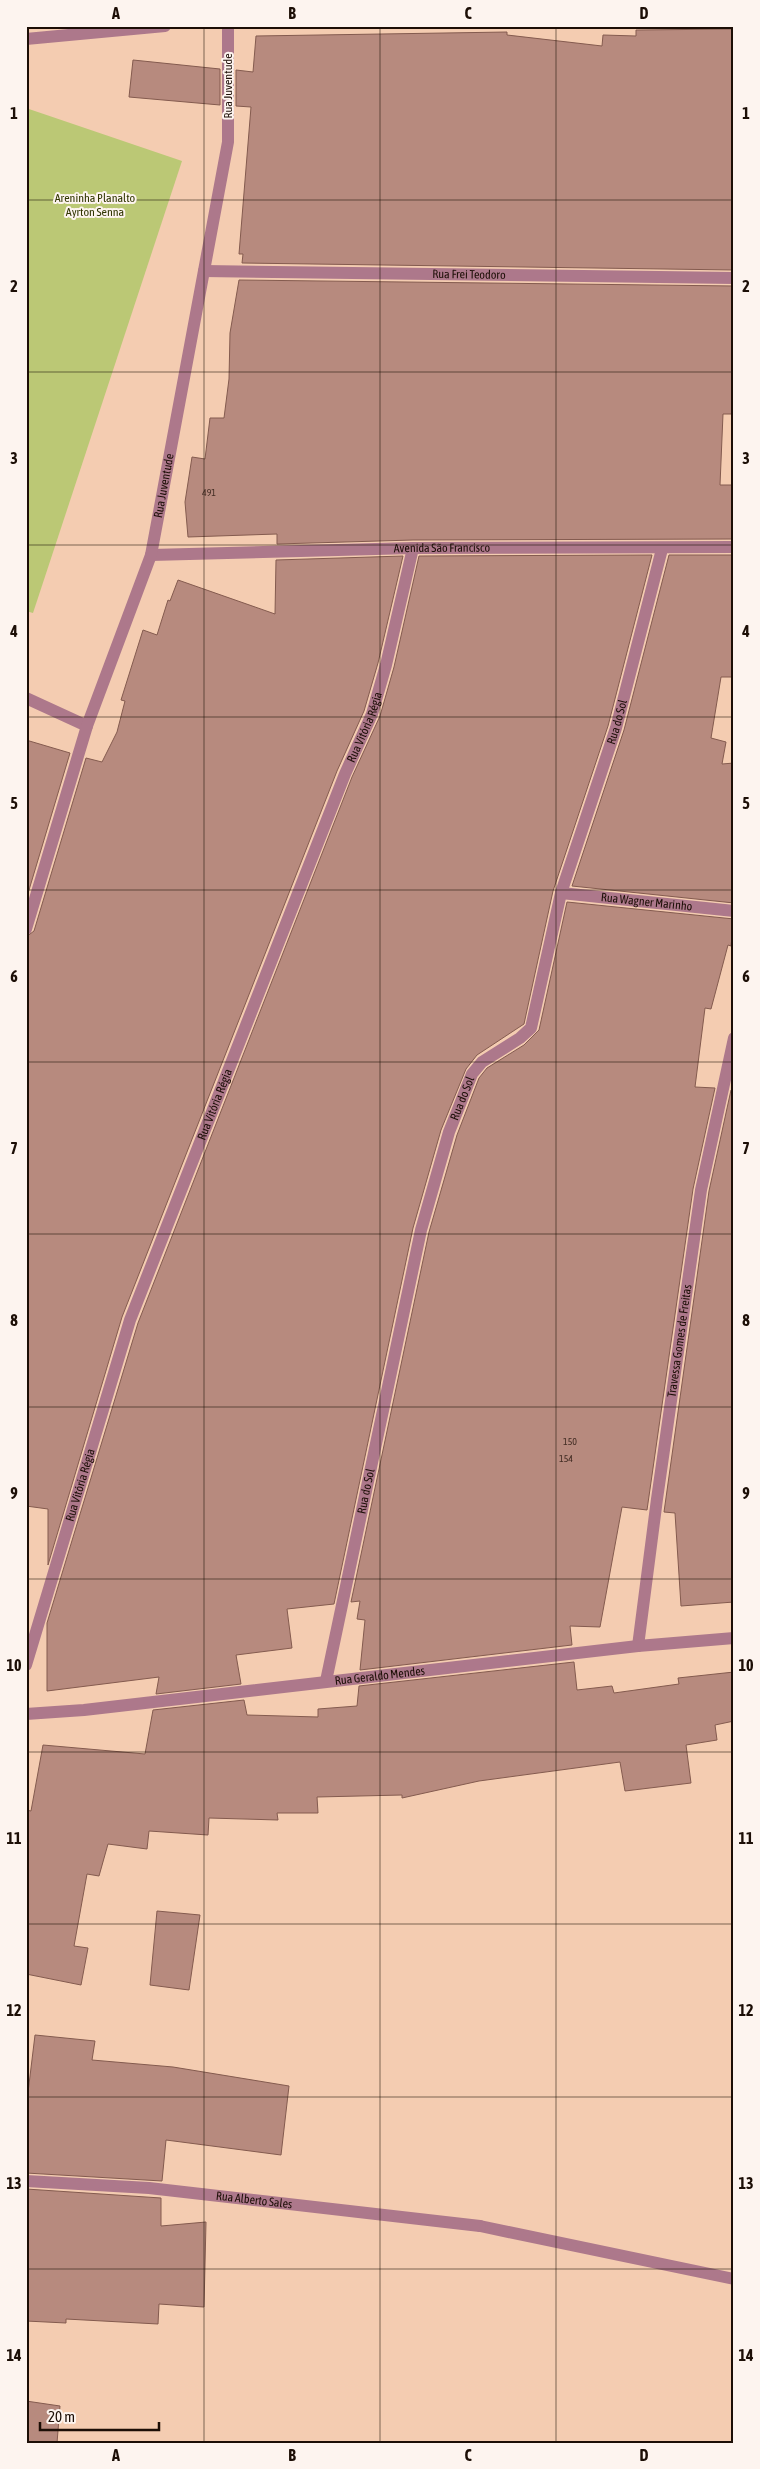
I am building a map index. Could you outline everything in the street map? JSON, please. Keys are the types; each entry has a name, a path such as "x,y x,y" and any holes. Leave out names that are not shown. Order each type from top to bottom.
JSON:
{"street":[{"path":"26,39 165,26"},
{"name":"Rua Juventude","path":"26,929 87,726 151,555 228,142 228,26"},
{"name":"Rua Frei Teodoro","path":"204,271 734,278"},
{"name":"Avenida São Francisco","path":"151,555 413,548 662,549 734,547"},
{"name":"Rua Vitória Régia","path":"26,1665 130,1320 345,774 372,714 386,665 413,548"},
{"name":"Rua do Sol","path":"326,1681 421,1230 449,1132 472,1074 482,1062 520,1038 531,1028 561,893 616,728 662,549"},
{"path":"26,698 87,726"},
{"name":"Rua Wagner Marinho","path":"561,893 734,911"},
{"name":"Travessa Gomes de Freitas","path":"638,1646 656,1499 701,1190 734,1038"},
{"name":"Rua Geraldo Mendes","path":"26,1714 84,1710 638,1646 734,1638"},
{"name":"Rua Alberto Sales","path":"26,2181 149,2188 480,2226 734,2279"}],"green space":[{"name":"Areninha Planalto Ayrton Senna","path":"26,108 182,161 33,613 26,611"}],"building":[{"path":"734,29 734,270 242,263 243,254 239,254 251,107 236,106 236,70 253,72 256,36 507,32 507,35 602,46 603,35 636,36 636,30"},
{"path":"133,60 220,69 220,105 129,97"},
{"path":"239,280 734,286 734,414 723,414 720,485 734,485 734,539 413,540 277,544 277,534 188,537 185,502 192,457 205,459 210,418 224,418 229,379 230,333"},
{"path":"652,555 608,726 553,891 524,1024 477,1055 466,1069 441,1130 413,1228 334,1604 287,1609 292,1648 236,1655 241,1684 156,1694 159,1677 47,1691 47,1623 138,1323 352,777 380,716 394,667 419,556"},
{"path":"669,555 734,555 734,677 721,677 711,738 726,742 722,764 734,763 734,903 572,886 624,730"},
{"path":"403,556 378,663 364,711 337,771 122,1317 48,1565 48,1509 26,1506 26,937 34,931 86,758 102,762 117,732 125,701 121,700 143,630 157,635 168,600 170,601 178,580 275,614 276,560"},
{"path":"26,740 70,753 26,900"},
{"path":"567,902 734,919 731,946 728,945 711,1009 705,1008 695,1087 715,1088 693,1189 647,1510 622,1507 600,1627 570,1626 572,1645 360,1670 365,1620 357,1619 360,1601 351,1602 429,1232 457,1135 479,1078 487,1068 524,1045 539,1030"},
{"path":"731,1090 734,1090 734,1602 681,1606 675,1513 664,1512 709,1191"},
{"path":"574,1662 577,1690 612,1686 614,1693 679,1684 678,1678 734,1672 734,1721 715,1725 717,1740 686,1745 691,1783 625,1791 620,1762 479,1781 402,1798 402,1795 317,1797 318,1813 277,1813 278,1820 209,1818 208,1835 149,1831 147,1849 108,1844 99,1876 87,1874 74,1946 88,1948 81,1985 26,1974 26,1810 31,1811 43,1745 145,1754 153,1710 244,1700 247,1715 318,1717 318,1709 357,1706 359,1686"},
{"path":"157,1911 200,1915 189,1990 150,1985"},
{"path":"35,2035 95,2041 92,2060 173,2067 289,2086 281,2155 166,2140 162,2181 26,2173 26,2109"},
{"path":"26,2189 161,2198 161,2226 206,2222 204,2307 159,2304 158,2324 66,2319 66,2323 26,2321"},
{"path":"26,2401 60,2406 57,2443 26,2443"}]}
